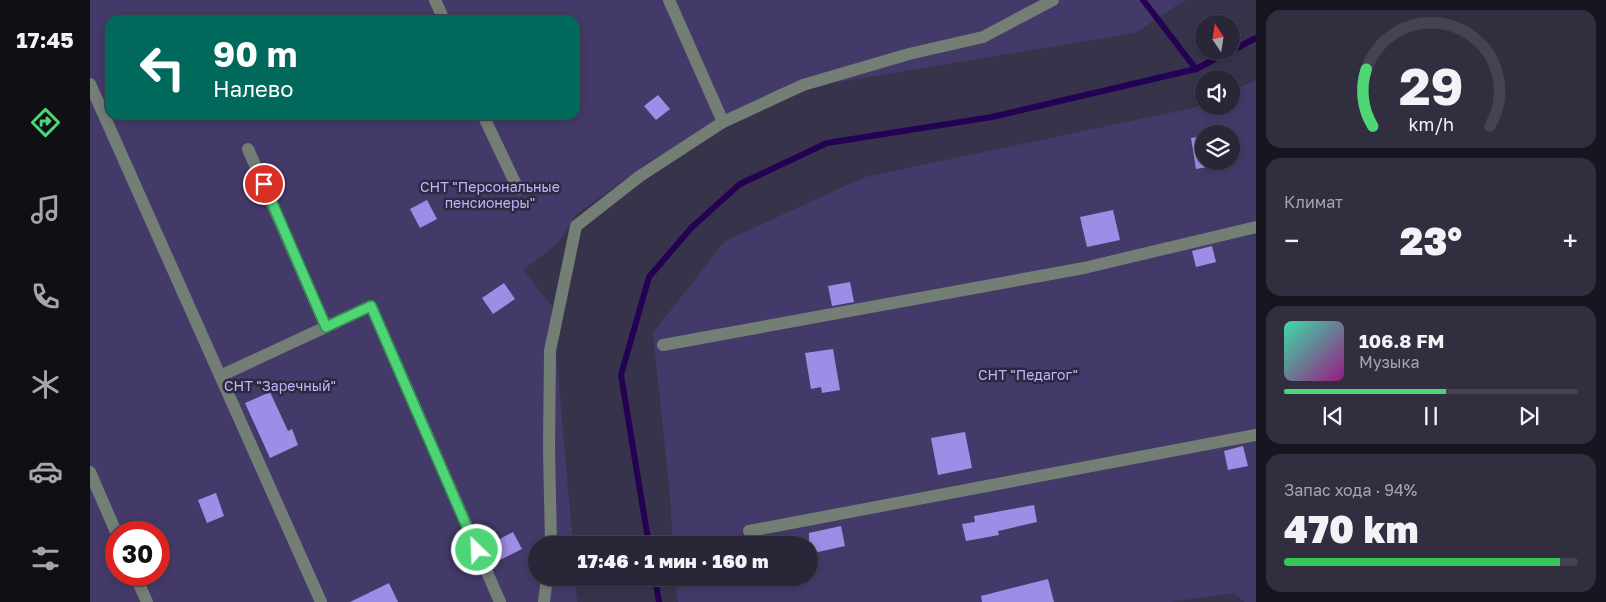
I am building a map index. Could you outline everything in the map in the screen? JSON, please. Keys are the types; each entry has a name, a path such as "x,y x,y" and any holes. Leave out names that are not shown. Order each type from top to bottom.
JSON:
{"street":[{"path":"435,0 442,15"},
{"path":"669,0 723,122"},
{"path":"551,536 548,448 550,351 576,226 640,176 723,122 803,85 909,54 983,37 1053,0"},
{"path":"90,84 105,118"},
{"path":"106,120 321,602"},
{"path":"485,120 518,189"},
{"path":"248,149 326,327"},
{"path":"663,345 1084,268 1256,227"},
{"path":"220,376 371,306 500,602"},
{"path":"749,531 1256,435"},
{"path":"90,472 111,521"},
{"path":"140,586 147,602"},
{"path":"544,602 546,586"}],"green space":[{"name":"СНТ \"Заречный\"","path":"90,0 1185,0 1135,33 833,83 829,75 711,125 646,164 577,214 556,245 523,270 552,306 572,536 528,536 528,586 576,586 577,602 90,602"},
{"name":"СНТ \"Педагог\"","path":"1256,80 1256,602 1245,602 1234,593 1170,602 678,602 676,586 818,586 818,536 672,536 653,333 725,241 865,177 1195,107 1195,115 1240,115 1240,87"}],"building":[{"path":"658,95 670,109 656,120 644,106"},
{"path":"1195,137 1195,163 1191,138"},
{"path":"427,200 437,219 420,228 410,209"},
{"path":"1113,210 1120,240 1087,247 1080,217"},
{"path":"1212,246 1216,262 1196,267 1192,251"},
{"path":"850,282 854,302 832,306 828,286"},
{"path":"504,283 515,299 493,314 482,298"},
{"path":"833,349 840,390 822,393 821,387 811,389 805,353"},
{"path":"270,392 288,431 292,429 298,445 270,458 245,403"},
{"path":"965,432 972,468 938,475 931,438"},
{"path":"1243,446 1248,466 1228,470 1224,451"},
{"path":"216,493 224,516 207,523 198,500"},
{"path":"1034,505 1037,522 998,531 999,535 966,541 962,524 975,522 974,516"},
{"path":"841,526 845,546 818,552 818,536 809,536 809,533"},
{"path":"513,532 522,549 492,564 485,547"},
{"path":"1048,579 1054,602 982,602 981,596"},
{"path":"389,583 398,602 350,602"}],"waterway":[{"path":"1143,0 1196,69"},
{"path":"1240,46 1256,38"},
{"path":"648,536 621,375 649,277 692,227 740,184 827,143 992,117 1196,69 1213,60"},
{"path":"656,586 659,602"}],"route":[{"path":"264,184 326,327 371,306 477,550"}],"park label":[{"name":"СНТ \"Персональные пенсионеры\"","path":"490,196"}]}
